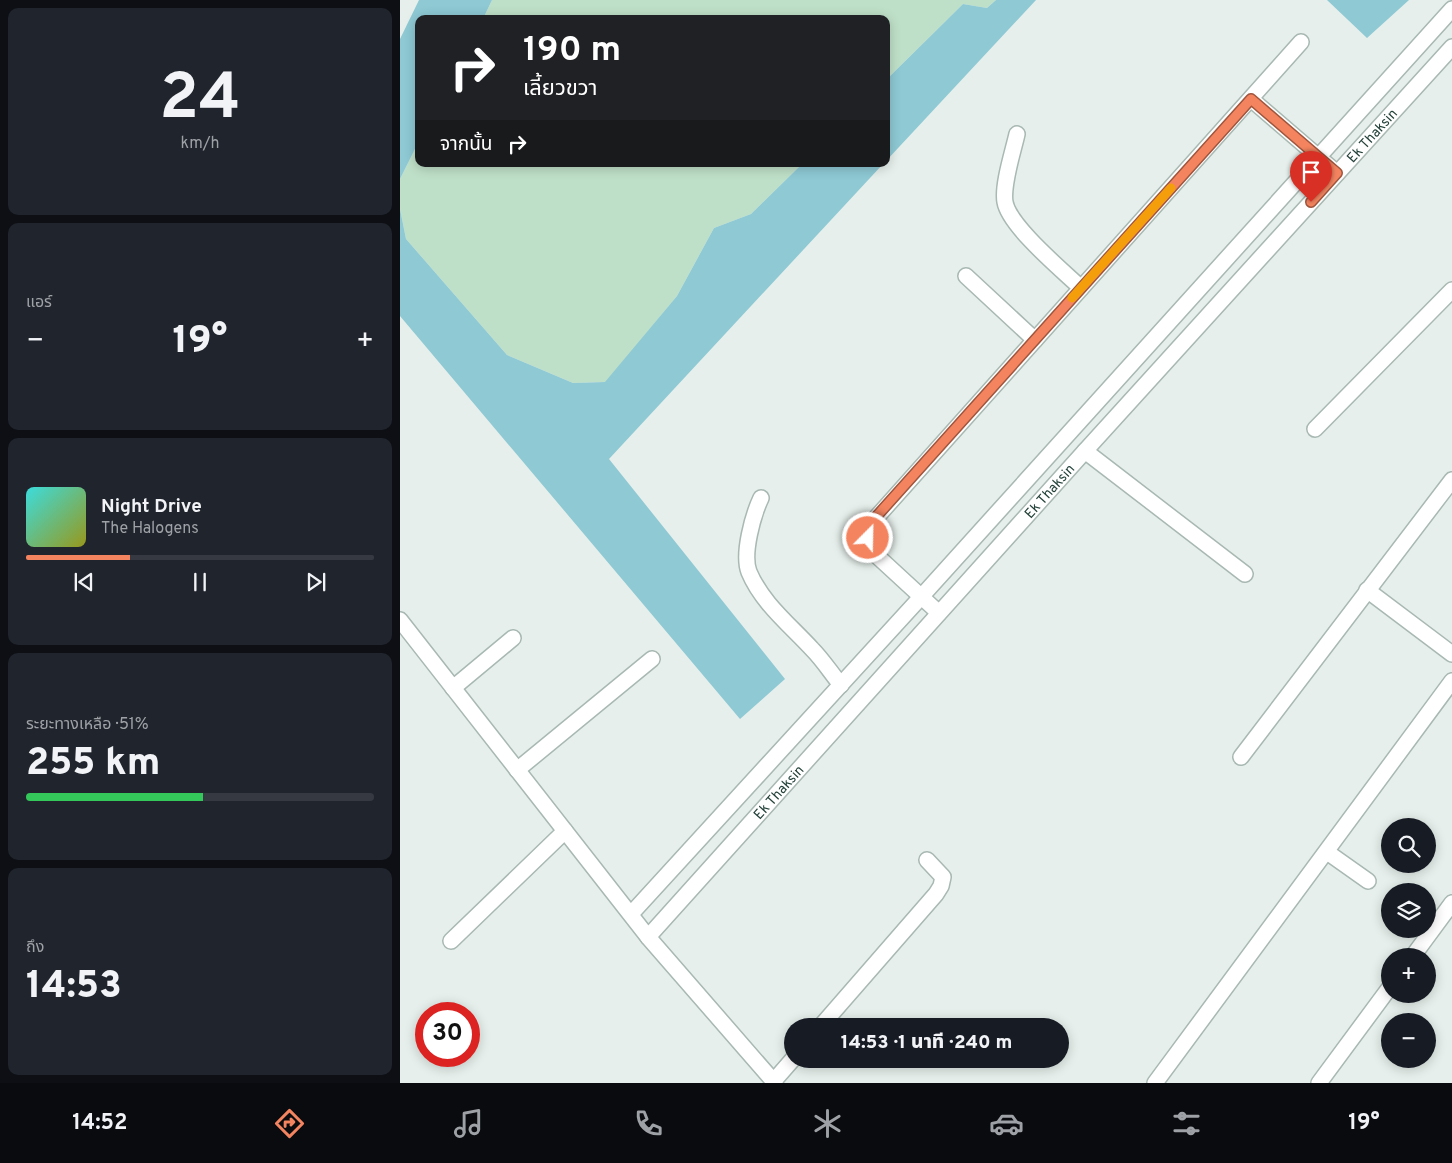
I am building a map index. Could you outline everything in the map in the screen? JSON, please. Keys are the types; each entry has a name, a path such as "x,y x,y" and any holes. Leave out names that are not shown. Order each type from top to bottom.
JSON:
{"street":[{"path":"631,914 921,597 1452,9"},
{"path":"939,613 876,555 868,538 875,518 1302,42"},
{"name":"Ek Thaksin","path":"648,937 1085,451 1452,47"},
{"path":"1251,99 1337,173"},
{"path":"1017,134 1005,188 1004,201 1008,215 1081,288"},
{"path":"966,276 1035,340"},
{"path":"1315,429 1450,294"},
{"path":"1085,451 1245,574"},
{"path":"1241,756 1452,480"},
{"path":"761,498 754,512 747,547 748,571 765,599 814,650 841,685"},
{"path":"1367,590 1452,654"},
{"path":"400,620 648,937 774,1082 786,1068"},
{"path":"453,688 513,638"},
{"path":"517,770 652,659"},
{"path":"1154,1083 1452,682"},
{"path":"451,941 565,831"},
{"path":"1327,852 1368,881"},
{"path":"828,1018 936,894 941,886 943,876 927,860"},
{"path":"1419,948 1452,903"},
{"path":"1318,1083 1381,999"}],"green space":[{"path":"492,0 996,0 987,8 963,4 890,76 890,15 485,15"},
{"path":"415,149 415,167 799,167 751,214 714,228 677,296 606,382 573,383 507,355 406,239 400,209 400,179"}],"water":[{"path":"419,0 492,0 485,15 415,15 415,149 400,179 400,39"},
{"path":"996,0 1036,0 890,157 890,76 963,4 987,8"},
{"path":"1327,0 1409,0 1367,38"},
{"path":"799,167 880,167 609,459 785,679 740,719 400,316 400,209 406,239 507,355 573,383 605,382 677,296 714,228 751,214"}],"slow traffic":[{"path":"1072,298 1171,188"}],"route":[{"path":"868,538 875,518 1251,99 1337,173 1311,202"}]}
